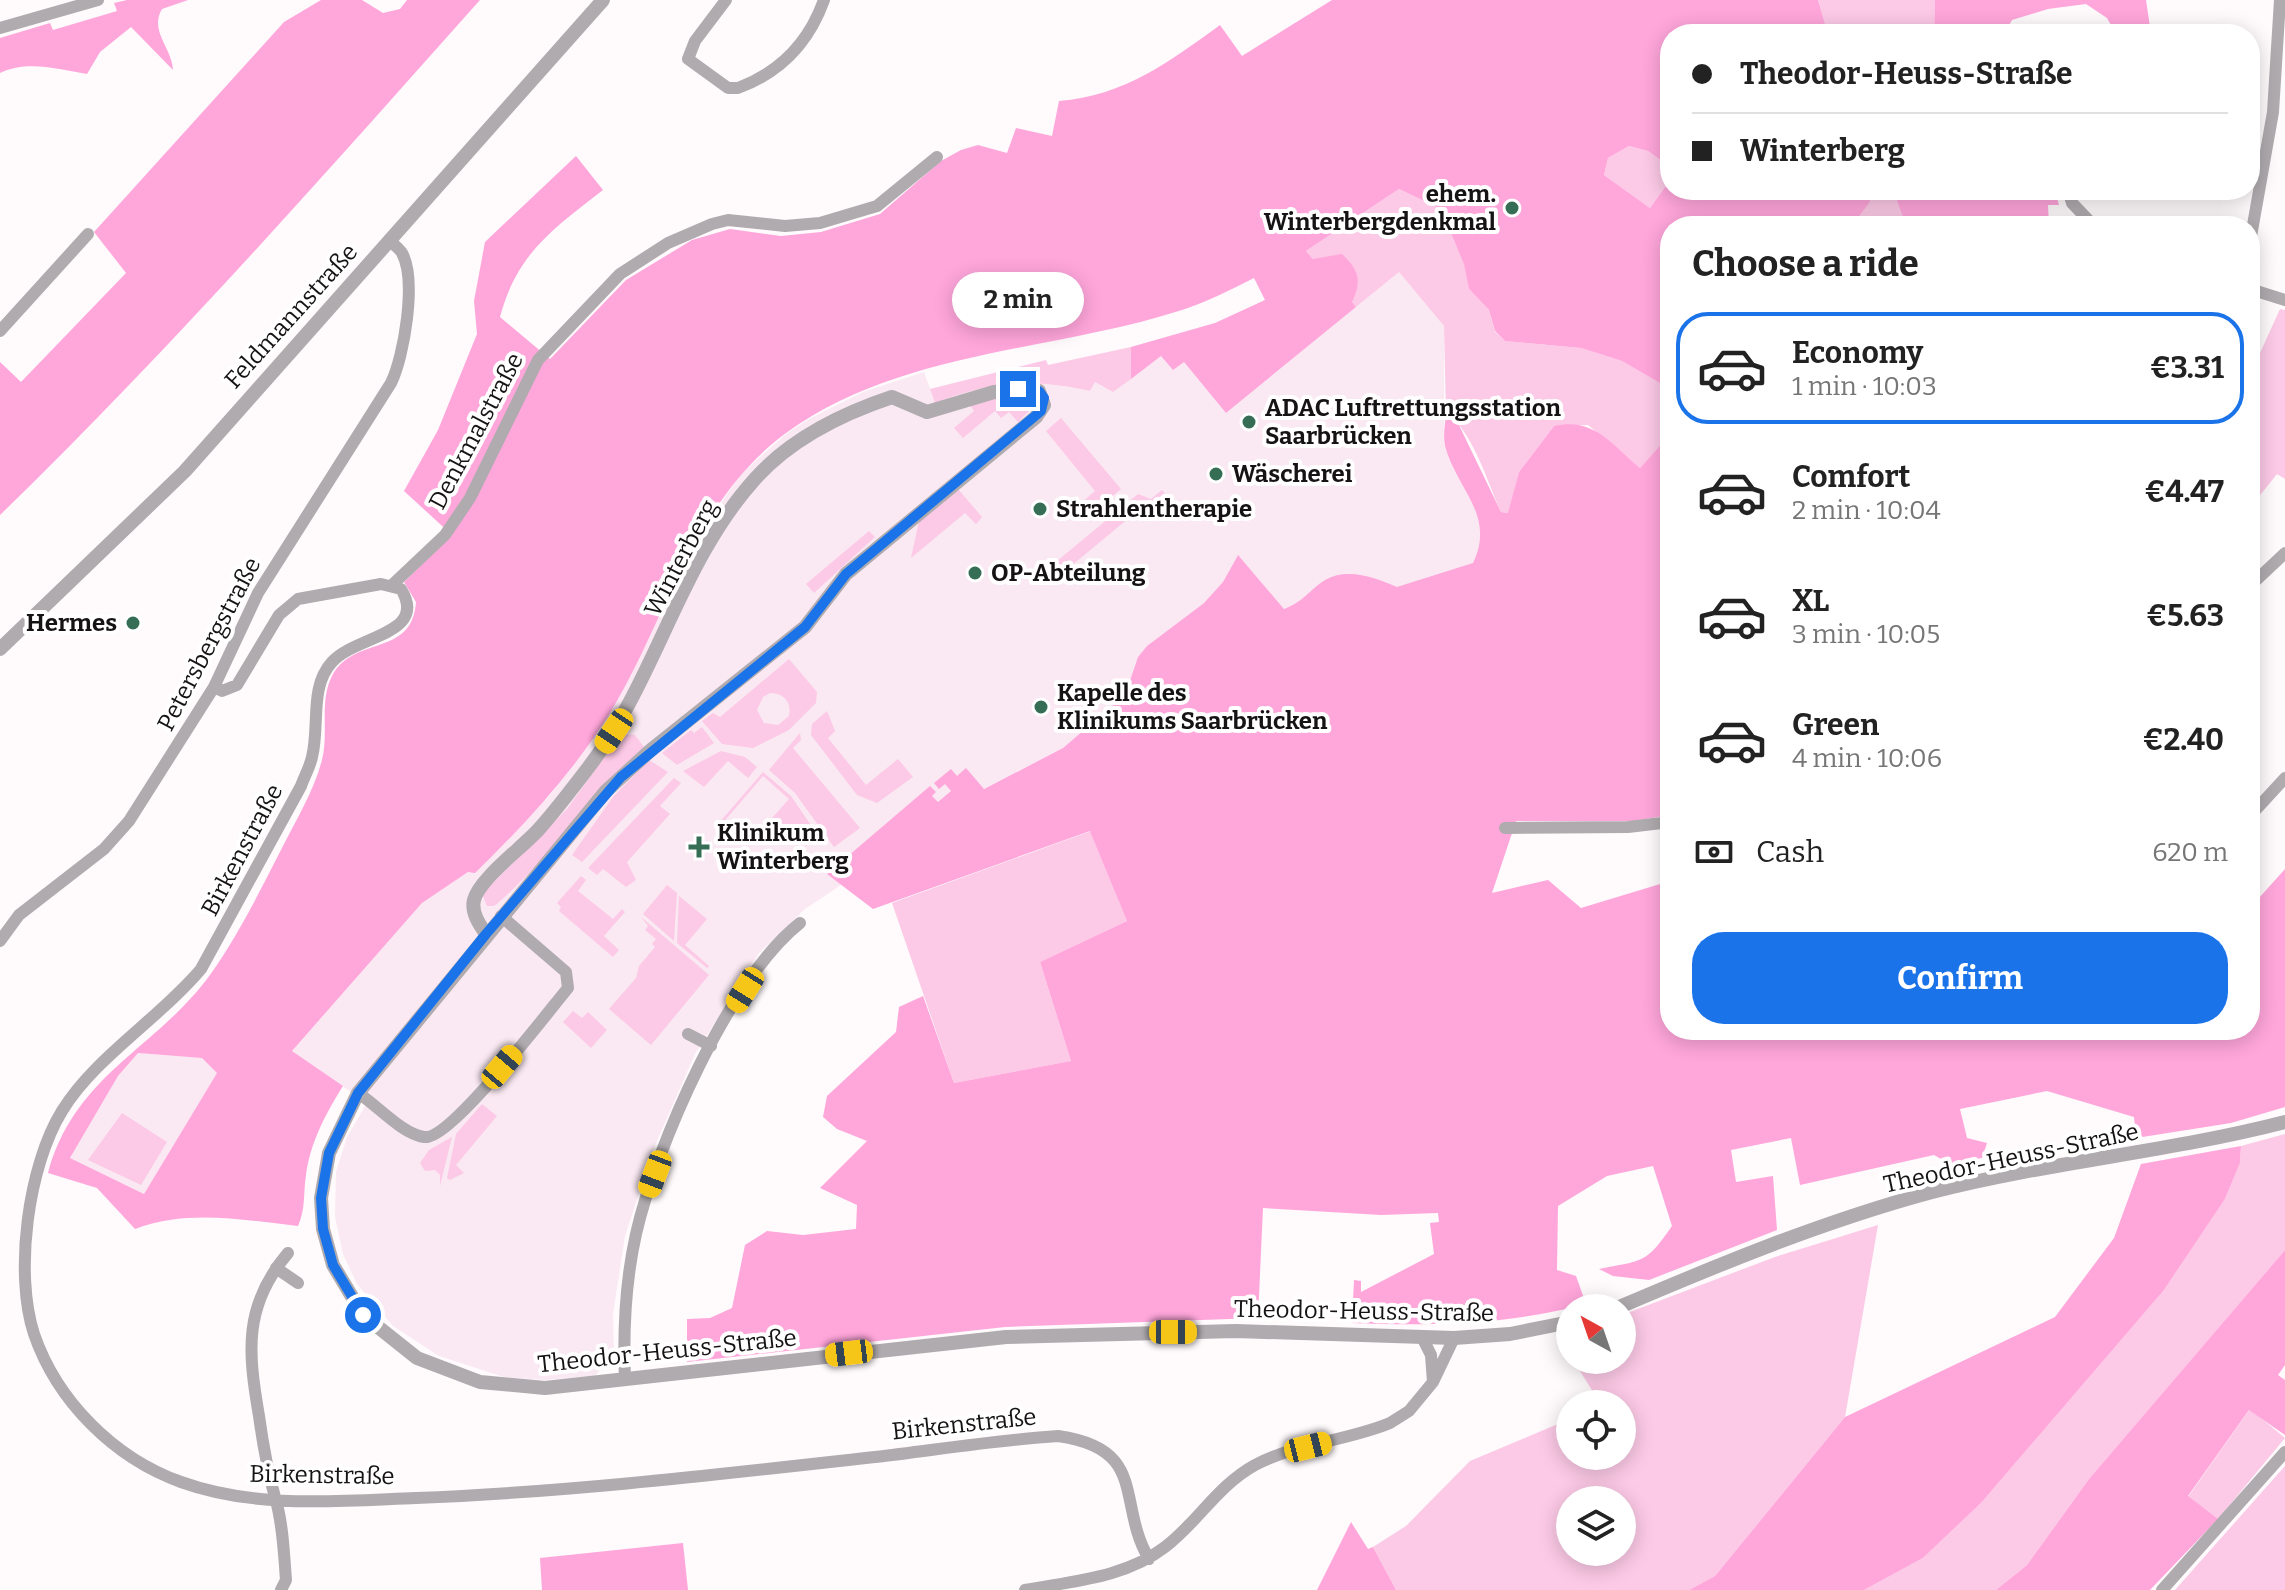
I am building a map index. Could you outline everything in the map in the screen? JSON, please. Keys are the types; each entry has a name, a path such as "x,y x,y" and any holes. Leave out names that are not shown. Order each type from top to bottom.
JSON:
{"street":[{"path":"0,28 98,0"},
{"name":"Feldmannstraße","path":"0,649 185,471 603,0"},
{"path":"726,0 695,41 688,59 728,88 738,88 799,49 813,28 824,0"},
{"path":"2260,185 2273,112 2280,0"},
{"name":"Denkmalstraße","path":"397,587 445,535 470,498 538,360 620,274 668,243 712,224 728,220 785,226 820,223 877,206 937,157"},
{"path":"2071,200 2084,216"},
{"path":"0,331 88,234"},
{"name":"Petersbergstraße","path":"0,941 19,915 115,838 187,735 214,687 258,593 397,371 405,325 407,273 402,252 389,240"},
{"path":"2260,292 2285,300"},
{"name":"Winterberg","path":"1039,391 1044,398 1041,411 846,574 805,627 621,777 501,916 486,934 474,910 479,889 537,832 607,741 642,682 705,549 724,518 767,467 817,430 892,397 927,412 994,392 1039,391"},
{"path":"2260,577 2285,553"},
{"path":"214,687 222,691 237,685 279,615 298,599 397,587"},
{"name":"Birkenstraße","path":"397,587 407,605 403,622 397,629 348,647 327,668 318,692 312,757 215,948 179,996 88,1078 60,1114 38,1169 25,1262 31,1323 51,1374 81,1413 137,1461 179,1481 215,1492 276,1501 447,1497 593,1488 1058,1436 1090,1444 1115,1462 1131,1489 1137,1531 1149,1559"},
{"path":"2260,805 2285,778"},
{"path":"1505,828 1628,827 1660,823"},
{"path":"358,1093 408,1129 422,1137 433,1137 459,1117 568,988 566,972 501,916"},
{"path":"625,1380 624,1312 636,1234 664,1151 711,1046 768,955 800,923"},
{"name":"Theodor-Heuss-Straße","path":"486,934 358,1093 329,1153 321,1198 323,1229 333,1265 363,1315 417,1358 480,1382 545,1388 923,1344 1080,1333 1236,1331 1423,1339 1510,1334 1556,1325"},
{"path":"688,1034 711,1046"},
{"name":"Theodor-Heuss-Straße","path":"1636,1300 1780,1242 1932,1192 2028,1171 2233,1135 2285,1122"},
{"path":"281,1590 286,1580 276,1501 268,1478 249,1355 255,1312 276,1268 288,1253"},
{"path":"276,1268 298,1283"},
{"path":"1025,1590 1104,1575 1149,1559 1179,1535 1207,1501 1236,1477 1277,1456 1390,1423 1409,1411 1433,1382 1454,1338"},
{"path":"1423,1339 1431,1355 1433,1382"},
{"path":"2162,1590 2285,1452"}],"shaded area":[{"path":"127,0 188,0 162,9 159,17 158,25 173,70 131,27 100,52 87,74 32,66 0,73 0,38 50,23 53,30 117,11 114,3"},
{"path":"321,0 362,0 383,13 400,9 407,0 480,0 185,327 0,515 0,362 21,382 126,273 94,232 284,22"},
{"path":"1332,0 1818,0 1825,24 1660,24 1660,160 1648,151 1629,146 1608,158 1604,175 1650,208 1660,194 1660,200 1870,202 1860,216 1660,216 1660,383 1622,361 1581,348 1505,341 1495,331 1489,310 1469,289 1464,264 1441,209 1399,189 1306,251 1313,259 1342,254 1348,260 1357,276 1352,302 1356,307 1226,413 1184,362 1173,370 1161,356 1131,379 1131,347 1215,323 1265,300 1254,278 1182,310 928,369 878,385 831,406 786,433 753,461 726,493 703,528 608,716 563,779 475,873 468,872 422,903 292,1051 343,1086 311,1151 298,1226 195,1218 175,1219 135,1229 97,1188 48,1173 60,1139 77,1111 118,1065 188,1001 220,960 257,897 319,772 324,750 326,696 332,676 342,663 354,655 394,639 404,631 412,620 416,602 404,582 452,535 404,491 438,430 477,334 474,301 485,242 576,156 603,190 539,244 516,276 500,317 550,359 626,280 692,240 730,229 781,236 821,232 880,214 941,161 978,145 1007,153 1016,128 1052,136 1059,101 1082,98 1125,85 1164,64 1220,25 1242,56","holes":["138,1053 202,1058 217,1073 144,1194 70,1158 118,1076"]},
{"path":"1818,0 1935,0 1934,24 1825,24"},
{"path":"1935,0 2146,0 2150,24 2110,24 2107,18 2086,4 2048,9 2012,20 2010,24 1934,24"},
{"path":"1629,146 1648,151 1660,160 1660,194 1650,208 1604,175 1608,158"},
{"path":"1399,189 1441,209 1465,264 1469,289 1489,310 1495,332 1505,341 1581,348 1622,361 1660,383 1660,445 1640,468 1588,425 1554,426 1519,472 1509,513 1501,512 1471,443 1446,414 1444,326 1399,272 1356,307 1306,251"},
{"path":"1897,200 1902,216 1860,216 1870,202"},
{"path":"1897,200 2058,200 2059,205 2048,205 2049,216 1902,216"},
{"name":"Klinikum Winterberg","path":"1399,272 1444,326 1444,444 1507,567 1439,594 1326,580 1302,602 1284,609 1237,556 1223,582 1204,603 1147,646 1138,657 1125,695 1063,748 983,789 805,909 759,953 695,1054 653,1150 625,1236 613,1314 614,1354 595,1376 545,1380 504,1377 439,1356 393,1326 357,1284 343,1254 335,1217 336,1172 347,1137 367,1103 292,1051 422,903 468,872 550,795 583,752 632,673 694,542 741,474 786,434 809,419 863,392 924,372 935,403 969,390 1015,382 1041,382 1090,391 1095,382 1113,392 1161,356 1184,362 1226,413"},
{"path":"2280,309 2285,310 2285,479 2277,474 2260,495 2260,353"},
{"path":"1131,347 1131,379 1113,392 1095,382 1090,391 1049,384 1011,384 975,390 935,403 930,389 1046,360 1048,365"},
{"path":"1000,397 1027,401 1030,410 1018,422 1009,412 1001,418 995,411 963,438 954,428 974,411 969,404"},
{"path":"1446,414 1456,419 1501,512 1508,513 1519,472 1554,426 1568,424 1591,429 1640,468 1660,445 1660,817 1634,821 1516,821 1492,893 1548,880 1581,908 1660,884 1660,1040 2260,1040 2260,897 2285,869 2285,1107 2231,1123 2136,1138 2134,1117 2047,1091 1960,1109 1967,1138 1987,1143 1982,1158 1950,1164 1934,1155 1800,1185 1791,1138 1731,1150 1736,1182 1773,1176 1777,1230 1649,1280 1613,1276 1599,1269 1642,1259 1672,1226 1653,1166 1607,1176 1558,1206 1557,1270 1576,1276 1582,1294 1556,1294 1556,1311 1528,1316 1441,1324 1352,1323 1354,1280 1361,1281 1361,1292 1434,1254 1430,1223 1439,1222 1438,1213 1381,1215 1263,1208 1258,1318 1005,1327 687,1362 687,1319 710,1318 732,1308 745,1245 767,1231 803,1235 856,1229 857,1205 820,1188 867,1141 837,1129 823,1117 827,1096 896,1032 899,1007 923,996 954,1083 1071,1061 1040,962 1127,921 1090,831 873,909 827,874 930,786 936,792 932,796 938,802 951,791 945,784 939,789 934,783 951,769 957,776 966,768 984,789 1063,748 1125,695 1138,657 1147,646 1204,603 1223,582 1238,555 1284,609 1334,576 1362,575 1397,587 1473,563 1479,546 1477,516 1445,446"},
{"path":"1061,418 1121,489 1091,514 1081,503 1095,491 1046,431"},
{"path":"958,489 982,517 976,524 965,513 911,558 919,521"},
{"path":"1162,490 1172,502 1166,507 1160,501 1151,507 1147,503 1053,581 1045,571 1138,494 1151,499"},
{"path":"869,531 875,537 814,593 806,584"},
{"path":"789,659 817,692 816,703 789,730 753,748 722,744 702,721 713,713 720,717","holes":["770,693 786,699 789,706 789,716 778,725 764,723 757,710 763,697"]},
{"path":"827,711 835,731 828,738 866,785 898,759 913,777 877,803 857,795 811,735 812,724"},
{"path":"702,727 714,743 677,765 662,753 691,730 694,733"},
{"path":"800,733 801,740 793,748 860,828 834,847 795,793 769,770"},
{"path":"621,734 635,735 644,747 517,885 495,905 487,906 483,896 486,890 567,809"},
{"path":"721,751 745,757 757,767 748,778 728,761 704,787 683,771"},
{"path":"649,760 668,772 582,862 572,855 613,797"},
{"path":"763,772 791,796 817,834 806,846 772,818 789,799 763,776 721,825 719,823"},
{"path":"674,778 681,783 660,806 670,814 627,862 636,880 626,887 603,869 597,875 588,868"},
{"path":"1091,831 1127,921 1040,962 1071,1061 954,1083 892,903"},
{"path":"581,876 586,880 578,891 613,919 622,909 625,912 604,936 619,950 613,957 559,911 561,907 557,903"},
{"path":"667,885 677,893 674,941 643,914"},
{"path":"679,896 707,919 685,945 709,966 707,968 677,943"},
{"path":"641,917 709,975 651,1045 609,1009 636,978 639,966 655,947 652,944 656,939 645,930 648,926"},
{"path":"573,1011 582,1018 588,1012 607,1030 591,1048 563,1022"},
{"path":"138,1053 202,1058 217,1073 144,1194 70,1158 118,1076"},
{"path":"482,1104 497,1116 456,1165 464,1173 450,1180 447,1178 456,1134"},
{"path":"122,1113 167,1142 141,1185 88,1160"},
{"path":"2285,1134 2285,1250 2089,1479 2027,1565 1996,1590 1864,1590 1923,1558 1981,1503 2164,1290 2225,1199 2240,1163 2241,1146"},
{"path":"452,1137 440,1186 440,1175 435,1170 425,1171 420,1163 429,1150"},
{"path":"2241,1146 2240,1163 2225,1199 2164,1290 1981,1503 1923,1558 1864,1590 1689,1590 1715,1576 1845,1417 2055,1317 2114,1238 2141,1164"},
{"path":"1878,1225 1845,1417 1715,1576 1689,1590 1396,1590 1373,1547 1406,1526 1470,1461 1556,1425 1556,1470 1636,1470 1636,1390 1592,1390 1582,1374 1636,1374 1636,1310 1775,1257"},
{"path":"2285,1250 2285,1365 2278,1375 2285,1380 2285,1435 2249,1410 2188,1496 2218,1519 2150,1590 1996,1590 2027,1565 2089,1479"},
{"path":"2250,1409 2285,1438 2218,1519 2188,1497"},
{"path":"2285,1466 2285,1590 2175,1590"},
{"path":"1351,1522 1368,1549 1373,1547 1396,1590 1317,1590"},
{"path":"683,1543 688,1590 542,1590 540,1558"}],"place":[{"name":"ehem. Winterbergdenkmal","path":"1512,208"},
{"name":"ADAC Luftrettungsstation Saarbrücken","path":"1249,422"},
{"name":"Wäscherei","path":"1216,474"},
{"name":"Strahlentherapie","path":"1040,509"},
{"name":"OP-Abteilung","path":"975,573"},
{"name":"Hermes","path":"133,623"},
{"name":"Kapelle des Klinikums Saarbrücken","path":"1041,707"},
{"name":"Klinikum Winterberg","path":"699,847"}],"route":[{"path":"363,1315 350,1300 326,1247 321,1198 329,1153 358,1093 486,934 592,807 621,777 805,627 821,602 859,562 1036,417 1044,405 1044,398 1039,391 1018,389"}]}
